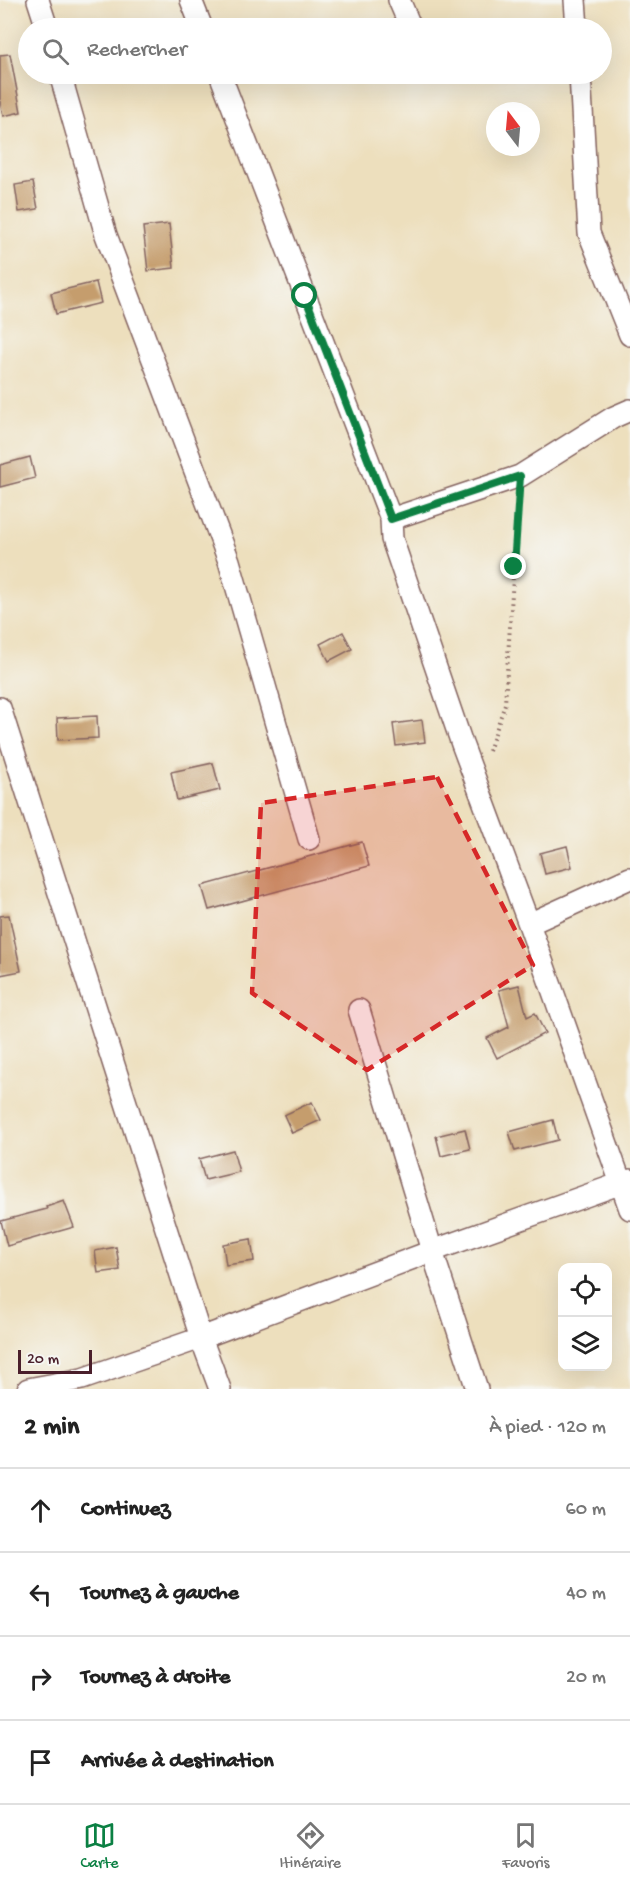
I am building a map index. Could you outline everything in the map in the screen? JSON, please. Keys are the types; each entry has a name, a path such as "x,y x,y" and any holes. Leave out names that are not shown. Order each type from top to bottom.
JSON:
{"street":[{"path":"38,0 44,18"},
{"path":"191,0 198,18"},
{"path":"399,0 407,18"},
{"path":"575,0 576,18"},
{"path":"63,84 106,235 229,561 309,838"},
{"path":"224,84 391,519 392,539 477,785 625,1182 630,1209"},
{"path":"581,84 590,233 630,335"},
{"path":"391,519 520,476 630,410"},
{"path":"0,708 201,1338 220,1389"},
{"path":"529,924 630,878"},
{"path":"359,1010 432,1251 477,1389"},
{"path":"28,1389 82,1378 201,1338 432,1251 625,1182"}],"path":[{"path":"477,785 505,704 520,476"}],"highlighted area":[{"path":"437,777 533,965 367,1070 252,993 261,803"}],"building":[{"path":"10,54 21,112 3,116 0,102 0,55"},
{"path":"33,182 38,209 19,212 15,185"},
{"path":"169,224 174,268 148,271 143,227"},
{"path":"96,282 101,303 56,314 51,293"},
{"path":"30,457 35,478 0,487 0,465"},
{"path":"343,632 352,649 329,661 320,644"},
{"path":"97,716 98,738 58,740 57,718"},
{"path":"422,720 425,742 396,746 393,724"},
{"path":"213,763 220,790 177,800 171,772"},
{"path":"362,842 369,866 209,910 202,886"},
{"path":"567,846 572,867 545,874 540,853"},
{"path":"9,915 21,971 0,975 0,916"},
{"path":"519,985 527,1017 535,1013 545,1033 497,1058 487,1038 509,1027 499,990"},
{"path":"312,1102 321,1120 292,1133 284,1115"},
{"path":"553,1120 558,1140 515,1151 509,1132"},
{"path":"465,1129 470,1149 441,1156 436,1136"},
{"path":"233,1150 239,1172 205,1180 199,1159"},
{"path":"64,1201 74,1227 7,1246 1,1221 47,1209 46,1207"},
{"path":"251,1239 254,1261 226,1265 223,1244"},
{"path":"116,1247 120,1270 98,1273 95,1251"}],"route":[{"path":"305,296 391,519 520,476 514,567"}]}
